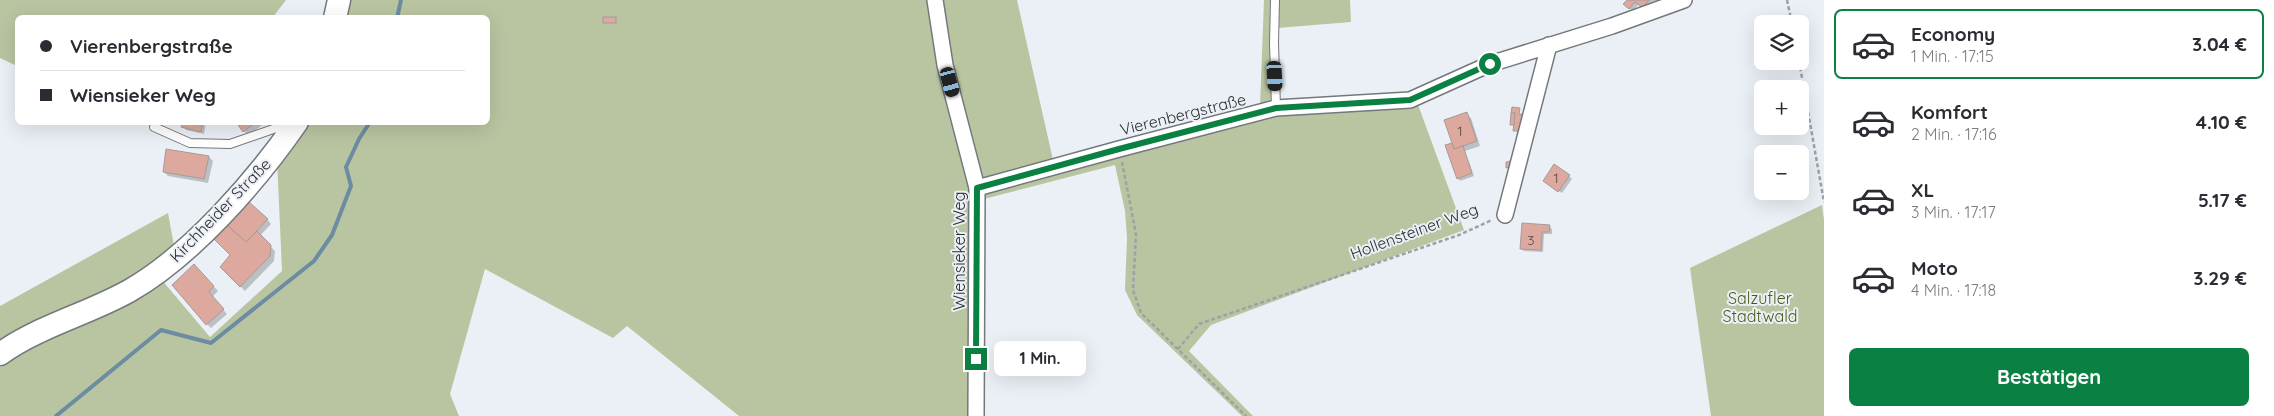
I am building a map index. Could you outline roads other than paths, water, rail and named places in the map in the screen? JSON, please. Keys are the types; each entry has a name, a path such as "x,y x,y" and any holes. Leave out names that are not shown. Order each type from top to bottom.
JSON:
{"main road":[{"path":"336,15 339,0"},
{"name":"Kirchheider Straße","path":"0,354 41,332 128,292 157,274 186,249 219,216 273,156 286,126"}],"street":[{"name":"Wiensieker Weg","path":"935,0 945,65 977,188 976,416"},
{"name":"Vierenbergstraße","path":"977,188 1276,108 1410,100 1490,64 1684,0"},
{"path":"1505,215 1549,45"}],"lane":[{"path":"1274,0 1276,108"},
{"path":"154,127 190,143 230,144 286,126"}],"waterway":[{"path":"398,15 401,0"},
{"path":"56,416 161,330 211,343 314,261 332,235 351,186 346,167 359,139 368,125"}],"park label":[{"name":"Salzufler Stadtwald","path":"1760,307"}]}
